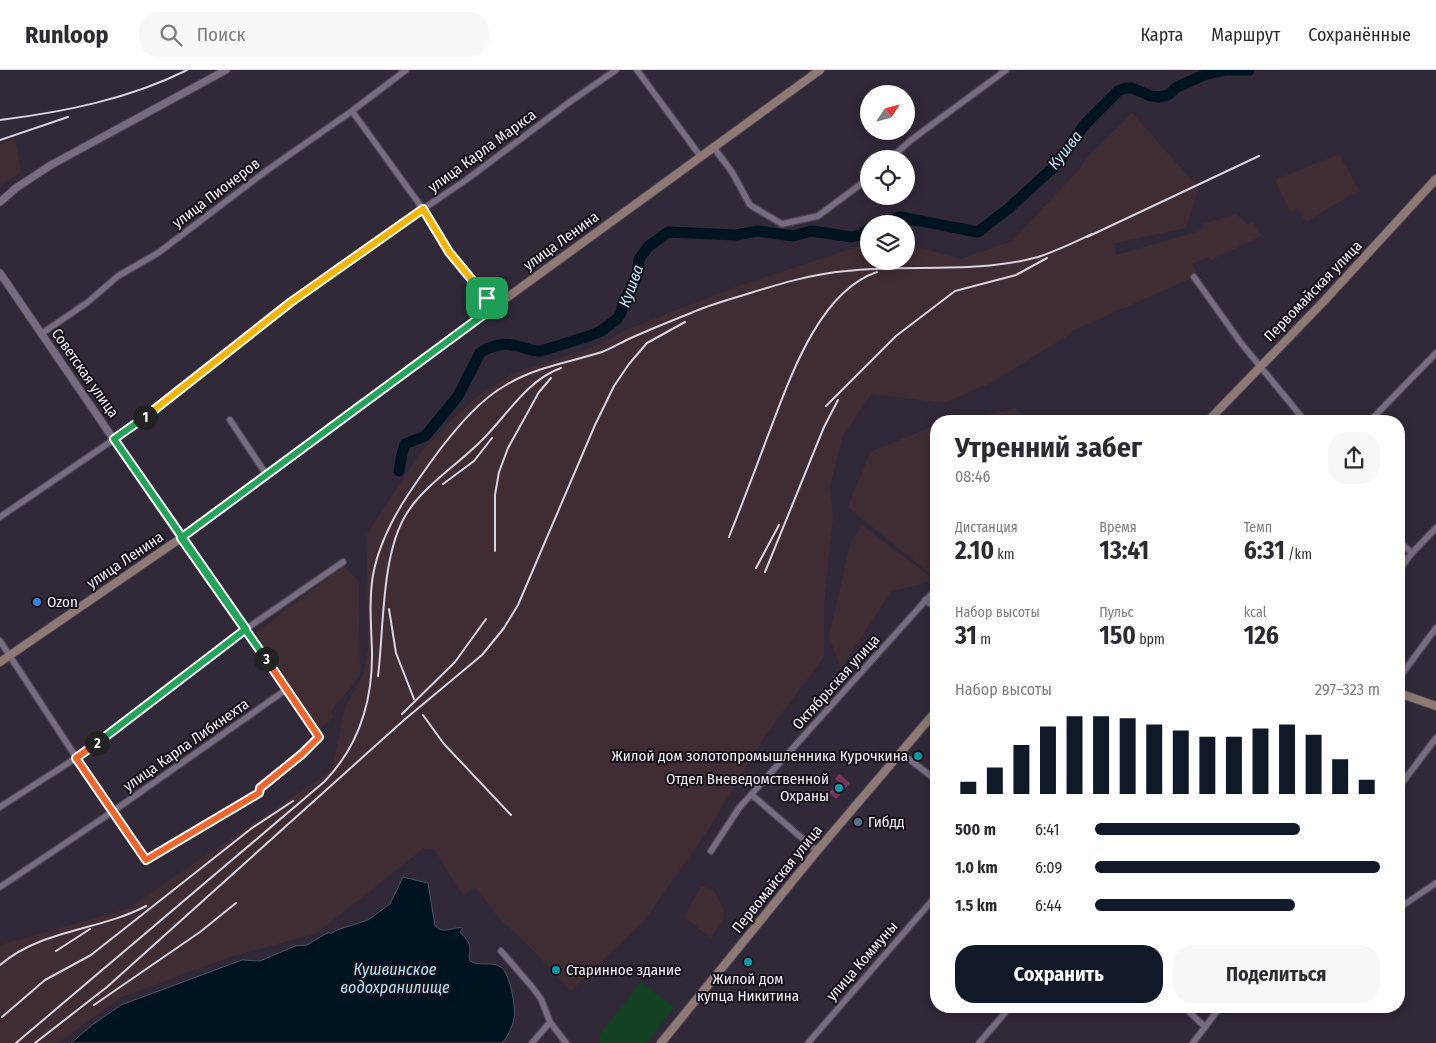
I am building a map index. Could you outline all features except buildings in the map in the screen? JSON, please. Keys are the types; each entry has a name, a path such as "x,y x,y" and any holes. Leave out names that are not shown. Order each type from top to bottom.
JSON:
{"main road":[{"name":"улица Ленина","path":"0,662 181,538 820,70"},
{"name":"Первомайская улица","path":"1214,415 1325,300 1436,179"},
{"path":"1405,695 1436,706"},
{"name":"Первомайская улица","path":"661,1043 816,851 930,719"}],"street":[{"path":"0,202 16,188 51,166 226,70"},
{"name":"улица Пионеров","path":"41,334 88,302 118,276 158,253 266,171 352,111 406,70"},
{"name":"улица Карла Маркса","path":"0,517 114,439 291,302 466,180 616,70"},
{"path":"636,70 701,157"},
{"path":"900,150 1006,70"},
{"path":"352,111 423,209 449,252 494,307"},
{"path":"714,148 732,172 750,205 782,224 818,216 860,185"},
{"name":"Советская улица","path":"0,272 319,737 302,754 260,788 259,793 146,860 112,812"},
{"path":"1194,277 1241,342 1300,415"},
{"path":"1376,415 1436,354"},
{"path":"230,420 266,474"},
{"path":"1405,562 1436,528"},
{"path":"1405,547 1412,553"},
{"path":"0,806 76,758 246,629 343,562"},
{"name":"Октябрьская улица","path":"711,851 739,808 930,595"},
{"path":"925,600 930,604"},
{"path":"1405,670 1436,628"},
{"path":"0,641 112,812"},
{"name":"улица Карла Либкнехта","path":"0,886 112,812 287,689"},
{"path":"1405,779 1436,738"},
{"path":"900,752 930,775"},
{"path":"752,795 816,851"},
{"path":"1405,904 1436,883"},
{"name":"улица Коммуны","path":"808,1043 930,903"},
{"path":"501,952 541,999 550,1022 566,1043"},
{"path":"978,1043 1005,1013"},
{"path":"1191,1013 1206,1027"},
{"path":"1193,1043 1216,1013"},
{"path":"532,1043 550,1022"}],"shaded area":[{"path":"1132,113 1199,188 1186,228 1115,243 1116,255 1203,230 1203,224 1236,214 1248,224 1253,222 1262,236 1211,260 1209,257 1192,264 1198,274 1194,277 1072,331 1072,333 991,383 944,403 871,394 842,438 830,487 833,517 824,603 824,657 762,740 708,830 645,920 571,991 527,944 499,918 475,887 463,896 434,849 423,849 317,933 230,957 122,997 58,1043 0,1043 0,945 127,909 332,770 345,708 364,672 368,650 367,534 420,453 447,424 478,396 512,374 599,345 626,330 738,286 860,246 860,270 915,270 915,246 961,259 1012,241 1076,173 1088,156"},
{"path":"15,139 21,172 0,186 0,144"},
{"path":"1339,154 1359,190 1306,222 1297,208 1290,212 1275,180"},
{"path":"1016,408 1023,415 983,415"},
{"path":"930,427 930,574 848,507 870,452"},
{"path":"862,525 930,576 930,582 892,591 841,668 829,636 851,541"},
{"path":"344,566 359,582 360,676 331,711 333,718 320,728 255,633"},
{"path":"701,886 713,890 723,908 723,920 711,938 684,917"}],"green space":[{"path":"641,982 674,1007 647,1043 600,1043 600,1034"}],"water":[{"name":"Кушвинское водохранилище","path":"403,877 428,883 435,926 442,930 463,928 460,932 469,944 470,961 478,964 497,965 504,970 512,991 514,1013 511,1028 502,1043 71,1043 92,1025 121,1005 242,960 260,961 295,946 307,945 327,933 332,933 368,920 390,904"}],"waterway":[{"name":"Кушва","path":"915,220 978,232 1009,208 1056,165 1085,124 1118,91 1132,88 1151,96 1159,97 1168,95 1177,87 1204,75 1226,70 1249,70"},
{"name":"Кушва","path":"399,471 405,444 425,436 431,429 458,396 480,353 493,347 508,344 541,351 601,331 617,319 621,313 624,301 637,277 639,259 649,246 668,232 736,235 758,231 793,236 811,231 852,237 860,235"}],"railway":[{"path":"0,120 96,103 142,89 187,70"},
{"path":"0,140 68,117"},
{"path":"1087,237 1259,156"},
{"path":"16,1043 324,782 336,768 355,737 362,721 370,686 372,668 371,593 377,557 383,540 410,492 441,448 471,413 497,391 529,374 602,352 705,308 783,283 821,274 846,271 967,267 1015,262 1045,255 1092,234"},
{"path":"826,406 896,336 955,291 1016,275 1047,258"},
{"path":"729,537 785,392 807,342 821,319 837,299 856,283 877,272"},
{"path":"35,1043 107,987 404,720 482,655 504,628 518,605 595,425 614,386 647,343 685,322"},
{"path":"378,676 388,570 392,549 407,513 424,492 486,436 529,388 549,373 561,368"},
{"path":"495,551 495,495 499,472 508,448 539,392 551,378"},
{"path":"765,572 824,427 838,400"},
{"path":"443,484 474,461 492,438"},
{"path":"756,568 779,525"},
{"path":"389,609 396,653 414,699"},
{"path":"402,714 455,662 486,619"},
{"path":"423,715 444,744 511,815"},
{"path":"2,1017 45,980 91,955 252,828 293,801"},
{"path":"94,1005 200,932 236,903"},
{"path":"0,965 16,953 34,944 109,921 146,906"},
{"path":"56,951 90,929"}],"place":[{"name":"Ozon","path":"37,602"},
{"name":"Жилой дом золотопромышленника Курочкина","path":"918,756"},
{"name":"Отдел Вневедомственной Охраны","path":"839,788"},
{"name":"Гибдд","path":"858,822"},
{"name":"Жилой дом купца Никитина","path":"748,962"},
{"name":"Старинное здание","path":"556,970"}],"route":[{"path":"487,298 449,252 423,209 291,302 135,425 114,439 181,538 246,629 76,758 146,860 259,793 260,788 302,754 319,737 246,629 214,583 181,538 494,307 487,298"}]}
